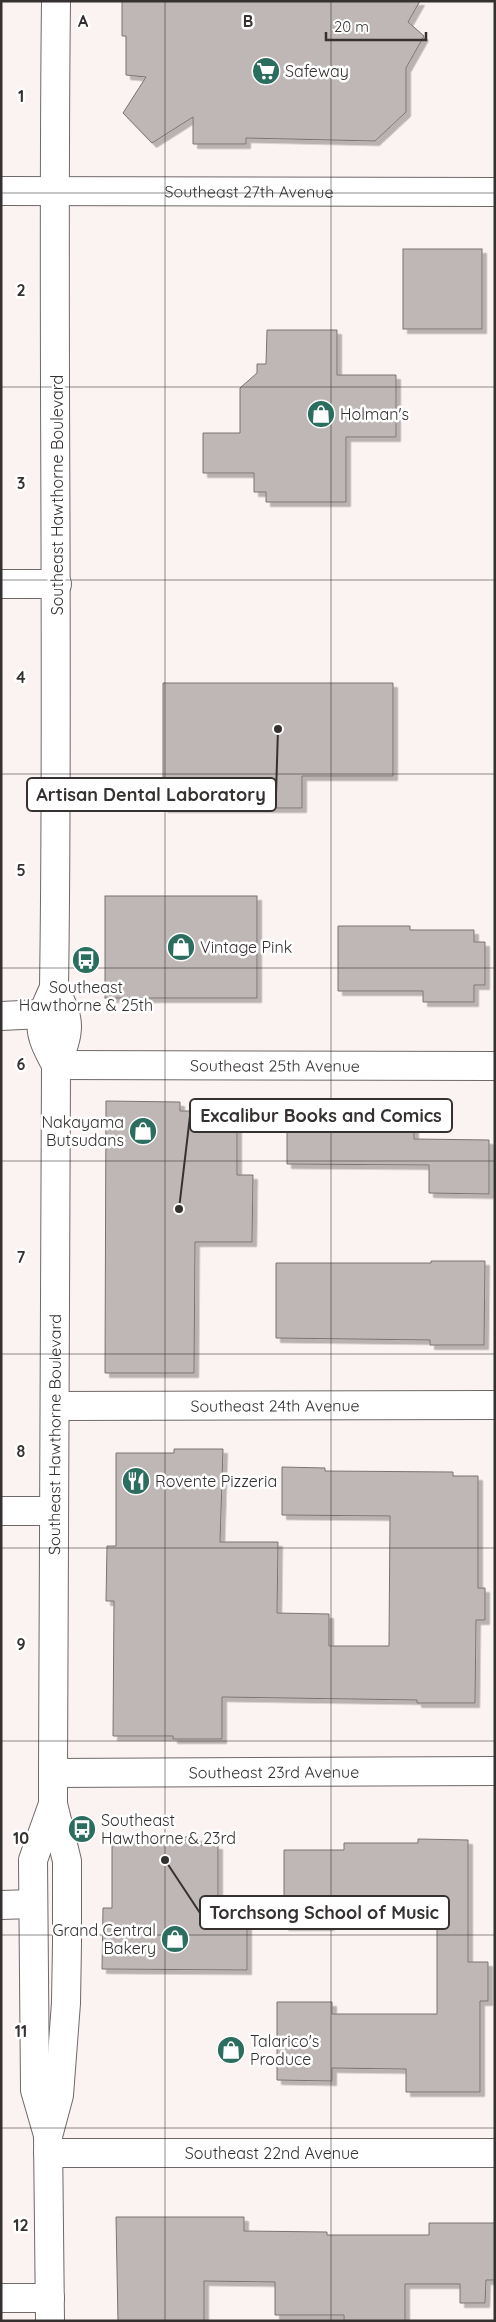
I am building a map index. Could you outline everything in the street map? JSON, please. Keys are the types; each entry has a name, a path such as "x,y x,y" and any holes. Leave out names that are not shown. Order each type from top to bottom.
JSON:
{"main road":[{"name":"Southeast Hawthorne Boulevard","path":"56,1 54,191 57,584 54,988 42,1014 42,1038 56,1065"},
{"name":"Southeast 27th Avenue","path":"1,191 495,192"},
{"path":"1,584 57,584"},
{"name":"Southeast Hawthorne Boulevard","path":"48,2144 59,2095 66,2003 67,1943 67,1861 53,1804 53,1773 56,1065 67,1038 67,1012 54,988"},
{"path":"1,1016 42,1014"},
{"name":"Southeast 25th Avenue","path":"56,1065 495,1066"},
{"name":"Southeast 24th Avenue","path":"55,1406 495,1405"},
{"path":"1,1511 54,1511"},
{"name":"Southeast 23rd Avenue","path":"53,1773 495,1771"},
{"name":"Southeast Hawthorne Boulevard","path":"50,2309 48,2144 35,2090 32,1904 33,1860 53,1804"},
{"path":"1,1905 32,1904"},
{"name":"Southeast 22nd Avenue","path":"48,2144 495,2154"},
{"path":"1,2298 50,2309"}],"building":[{"name":"Safeway","path":"122,1 420,1 408,22 424,36 406,68 406,112 375,141 246,138 246,144 193,144 193,117 152,143 123,113 146,77 126,75 126,36 122,36"},
{"path":"403,249 482,249 482,329 403,329"},
{"name":"Holman's","path":"267,330 337,330 337,375 396,375 396,437 346,437 346,502 266,502 266,492 254,492 254,473 203,473 203,433 240,433 240,388 257,373 257,364 266,364"},
{"path":"163,683 393,683 393,776 302,776 302,808 163,808"},
{"name":"Vintage Pink","path":"105,896 257,896 257,998 105,998"},
{"path":"338,926 410,926 410,930 474,930 474,942 485,942 485,985 474,985 474,1002 423,1002 423,991 338,991"},
{"path":"106,1101 180,1102 180,1111 237,1111 237,1175 253,1175 252,1242 195,1242 194,1373 105,1373"},
{"path":"287,1116 414,1116 414,1139 489,1140 489,1194 429,1193 429,1165 287,1164"},
{"path":"431,1261 485,1261 484,1345 430,1345 430,1340 276,1338 276,1263 431,1263"},
{"path":"174,1449 223,1449 220,1542 278,1542 277,1613 329,1614 329,1646 389,1646 390,1516 282,1515 282,1467 325,1468 325,1471 453,1472 453,1476 478,1476 478,1588 485,1588 485,1620 476,1620 475,1703 417,1703 417,1700 222,1697 222,1739 173,1739 173,1736 113,1736 114,1601 106,1601 107,1546 116,1546 116,1453 174,1453"},
{"path":"112,1837 199,1837 199,1845 218,1845 218,1908 247,1908 247,1970 102,1969 103,1908 112,1908"},
{"path":"418,1839 468,1840 468,1962 488,1962 488,2001 480,2001 480,2092 406,2092 406,2069 332,2068 332,2081 277,2080 277,2002 332,2002 332,2014 437,2014 437,1918 330,1918 330,1926 284,1926 284,1850 344,1850 344,1843 418,1843"},
{"path":"116,2217 244,2217 244,2231 327,2232 327,2235 429,2235 429,2223 495,2223 495,2280 486,2280 485,2303 460,2303 460,2284 405,2284 405,2321 344,2321 344,2315 275,2315 275,2282 204,2281 204,2321 118,2321"}],"place":[{"name":"Safeway","path":"266,71"},
{"name":"Holman's","path":"321,414"},
{"name":"Artisan Dental Laboratory","path":"278,729"},
{"name":"Vintage Pink","path":"181,947"},
{"name":"Southeast Hawthorne & 25th","path":"86,960"},
{"name":"Nakayama Butsudans","path":"143,1131"},
{"name":"Excalibur Books and Comics","path":"179,1209"},
{"name":"Rovente Pizzeria","path":"136,1481"},
{"name":"Southeast Hawthorne & 23rd","path":"82,1829"},
{"name":"Torchsong School of Music","path":"165,1860"},
{"name":"Grand Central Bakery","path":"175,1939"},
{"name":"Talarico's Produce","path":"231,2050"}]}
